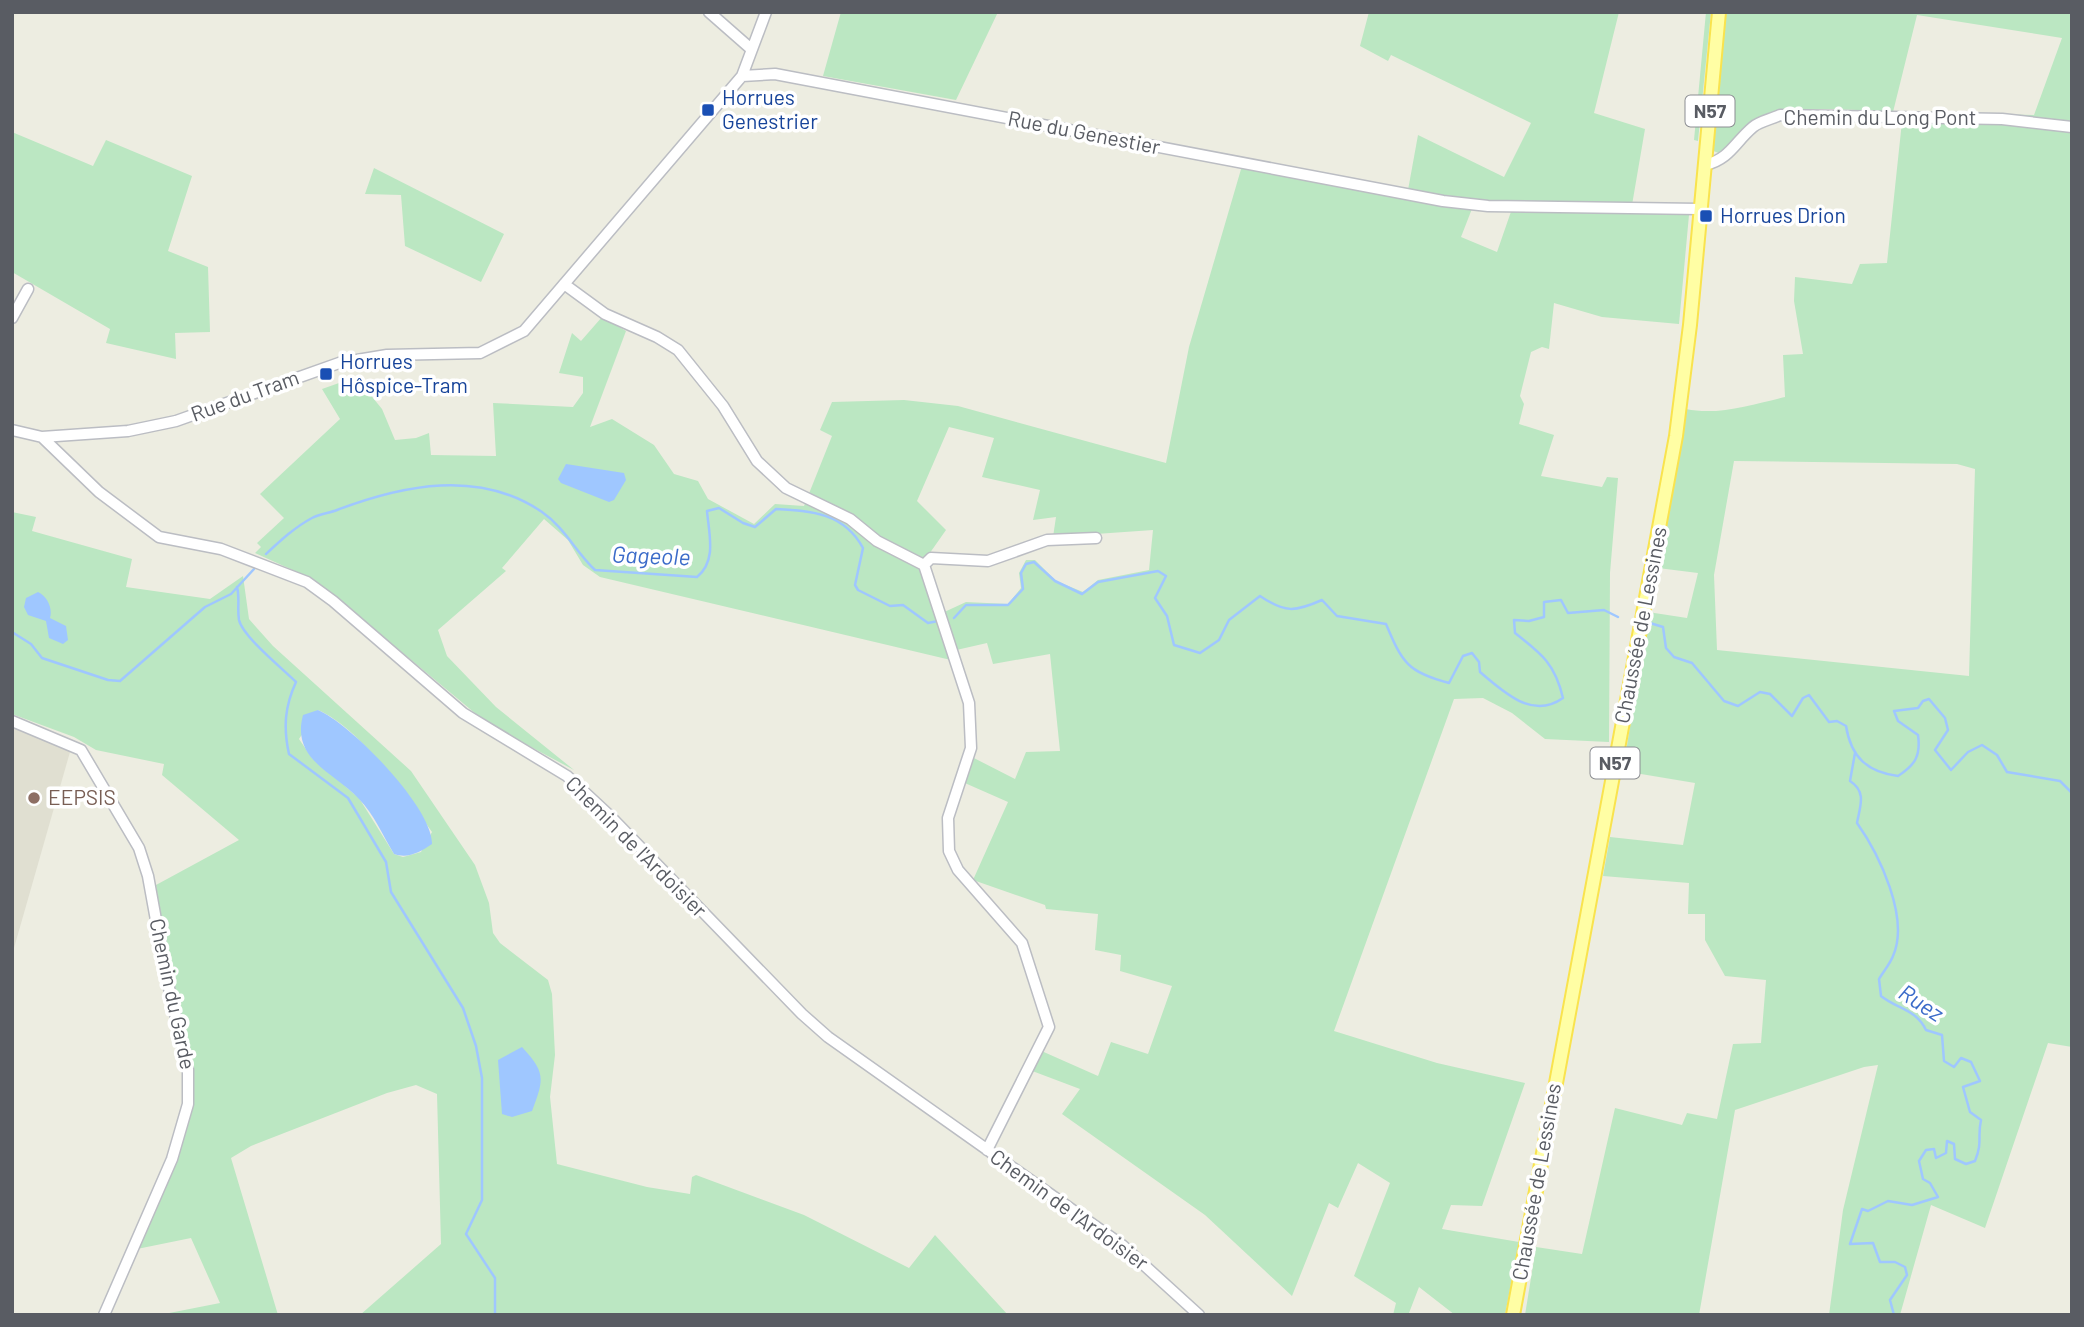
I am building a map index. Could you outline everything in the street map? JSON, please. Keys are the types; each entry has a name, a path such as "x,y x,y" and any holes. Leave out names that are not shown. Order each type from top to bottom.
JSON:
{"main road":[{"name":"Chaussée de Lessines","path":"1513,1315 1676,436 1719,12"}],"street":[{"path":"709,12 750,48"},
{"path":"766,12 750,48 742,76 564,284 605,314 657,337 678,350 723,406 757,461 786,488 850,519 877,541 924,565 954,652 972,722 971,748 948,818 949,851 958,870 1022,943 1049,1027 987,1150"},
{"name":"Rue du Genestier","path":"742,76 775,74 1443,201 1488,206 1700,209"},
{"name":"Chemin du Long Pont","path":"1705,165 1723,159 1754,126 1780,115 2002,119 2072,127"},
{"name":"Rue du Tram","path":"12,430 42,437 128,431 176,421 339,363 387,355 468,354 491,349 524,331 564,284"},
{"path":"12,318 28,289"},
{"name":"Chemin de l'Ardoisier","path":"42,437 80,476 159,537 221,549 307,582 333,601 463,713 567,776 610,816 802,1014 854,1057 1122,1245 1199,1315"},
{"path":"924,565 931,558 988,561 1047,540 1096,538"},
{"name":"Chemin du Garde","path":"12,721 81,750 139,848 148,876 166,975 188,1070 188,1104 172,1159 104,1315"}],"shaded area":[{"name":"EEPSIS","path":"12,726 29,734 72,745 12,955"}],"green space":[{"path":"841,12 998,12 956,100 823,76"},
{"path":"1369,12 1619,12 1594,113 1645,129 1632,205 1690,204 1679,324 1602,317 1554,303 1549,349 1542,347 1531,352 1520,396 1524,404 1519,424 1554,435 1541,476 1602,487 1607,477 1618,478 1610,573 1609,742 1545,739 1512,713 1483,698 1454,699 1334,1031 1437,1063 1525,1083 1482,1206 1451,1205 1442,1229 1519,1242 1505,1315 1455,1315 1419,1287 1409,1313 1412,1315 1393,1315 1396,1303 1354,1276 1390,1183 1358,1163 1338,1208 1329,1203 1292,1296 1205,1215 1062,1114 1080,1089 1027,1069 1037,1049 1098,1076 1111,1042 1148,1054 1172,986 1120,971 1121,955 1095,950 1098,914 1046,909 1045,905 973,880 1008,802 958,780 968,755 1015,779 1026,752 1060,751 1050,654 993,664 987,643 952,651 955,661 600,577 583,565 568,540 544,519 502,568 506,571 438,630 447,656 496,707 574,770 488,724 332,594 308,577 255,553 261,547 257,543 284,518 260,494 340,419 322,389 356,377 382,409 395,440 416,438 429,433 431,455 496,456 493,403 573,407 583,393 583,377 559,373 572,333 581,341 602,317 626,331 590,427 612,419 654,445 674,474 698,481 708,499 754,524 775,504 804,506 832,436 820,430 832,402 904,400 958,406 1166,463 1189,347 1244,159 1408,190 1418,135 1504,177 1531,123 1391,55 1388,61 1360,46","holes":["1475,201 1514,203 1497,252 1461,237","949,427 994,438 982,477 1040,490 1033,520 1056,517 1053,537 1153,530 1149,570 1098,580 1083,592 1056,581 1035,560 1026,560 1019,573 1021,588 1008,604 966,602 940,614 920,567 946,530 917,501"]},
{"path":"1706,12 1711,12 1698,141 1694,140"},
{"path":"1724,12 2072,12 2072,1047 2048,1043 1985,1228 1931,1205 1900,1315 1829,1315 1843,1210 1878,1065 1864,1067 1735,1110 1699,1315 1525,1315 1536,1247 1582,1254 1615,1108 1682,1125 1687,1113 1717,1119 1733,1044 1761,1043 1766,980 1725,976 1705,940 1705,914 1688,914 1689,883 1603,876 1610,837 1683,845 1695,783 1623,771 1648,612 1687,618 1698,573 1658,568 1686,409 1723,410 1785,397 1783,355 1803,354 1794,301 1795,277 1852,284 1860,264 1887,263 1903,112 2034,115 2062,38 1917,15 1893,112 1820,109 1780,112 1751,122 1721,154 1711,150","holes":["1734,461 1957,464 1975,469 1969,676 1717,650 1714,575"]},
{"path":"12,132 93,166 106,140 192,176 168,251 208,267 210,332 175,333 176,359 106,343 110,329 12,272"},
{"path":"374,168 504,234 481,282 405,246 401,195 365,194"},
{"path":"12,512 36,517 32,531 132,559 126,587 210,599 243,576 249,619 273,646 411,771 475,865 489,903 493,933 500,943 548,980 552,994 555,1055 550,1097 557,1164 647,1187 690,1194 692,1177 696,1175 804,1215 909,1268 935,1235 1008,1315 360,1315 441,1244 437,1094 416,1085 387,1093 251,1146 231,1158 278,1315 159,1315 220,1303 191,1238 137,1249 182,1143 193,1091 194,1068 170,975 156,885 239,840 162,775 164,764 96,750 74,737 12,714","holes":["318,710 334,719 366,746 432,832 421,852 403,857 394,854 359,798 312,758 299,739"]}],"water":[{"path":"566,464 624,473 626,480 614,500 609,502 561,483 558,479"},
{"path":"38,592 48,603 50,618 66,626 68,640 63,644 49,638 46,621 28,615 24,607 26,598"},
{"path":"318,710 350,732 388,769 419,810 429,828 432,844 409,855 394,854 364,805 349,789 317,764 303,743 301,730 303,715"},
{"path":"522,1047 539,1070 539,1091 532,1111 512,1117 502,1114 498,1060"}],"waterway":[{"name":"Gageole","path":"266,554 294,530 318,515 414,488 467,486 493,490 542,512 557,525 595,570 697,577 703,571 709,555 707,511 719,508 755,527 776,509 802,511 837,521 855,536 863,548 855,585 858,590 890,606 903,605 928,623 938,621"},
{"name":"Gageole","path":"954,618 966,605 1008,605 1023,589 1021,573 1026,564 1034,562 1055,581 1082,594 1098,582 1158,571 1166,576 1155,598 1167,616 1174,645 1200,653 1219,640 1229,620 1260,596 1290,609 1322,600 1337,616 1386,624 1402,656 1415,670 1449,683 1463,656 1472,653 1479,662 1480,672 1499,688 1519,701 1540,706 1563,698 1560,686 1546,661 1515,633 1514,620 1529,621 1544,617 1544,602 1561,600 1568,613 1604,610 1618,617"},
{"name":"Gageole","path":"12,632 31,644 42,658 108,680 120,681 205,607 231,594 254,569"},
{"path":"237,587 238,616 242,627 255,644 296,682 286,717 289,754 348,798 386,862 391,892 463,1008 476,1046 482,1078 482,1200 466,1234 495,1278 495,1315"},
{"name":"Gageole","path":"1650,623 1663,627 1666,648 1674,657 1692,663 1724,701 1738,706 1760,692 1770,694 1792,716 1803,698 1809,695 1829,722 1837,721 1846,726 1856,754 1869,767 1878,771 1898,776 1913,764 1919,749 1918,735 1898,721 1894,711 1918,708 1923,701 1929,699 1945,718 1948,730 1935,750 1951,770 1968,752 1982,745 1997,755 2007,772 2060,781 2072,793"},
{"name":"Ruez","path":"1855,753 1850,781 1860,795 1857,823 1883,869 1895,905 1898,924 1893,956 1879,979 1881,996 1912,1013 1926,1030 1942,1035 1944,1061 1954,1067 1961,1058 1971,1062 1980,1081 1963,1087 1970,1112 1981,1120 1979,1149 1975,1161 1966,1164 1955,1159 1954,1144 1947,1141 1946,1153 1936,1158 1934,1149 1926,1150 1919,1161 1923,1179 1930,1183 1938,1197 1912,1205 1888,1201 1868,1211 1862,1209 1850,1244 1873,1243 1880,1262 1895,1262 1905,1267 1907,1275 1890,1300 1894,1315"}],"place":[{"name":"Horrues Genestrier","path":"708,110"},
{"name":"Horrues Drion","path":"1706,216"},
{"name":"Horrues Hôspice-Tram","path":"326,374"},
{"name":"EEPSIS","path":"34,798"}]}
